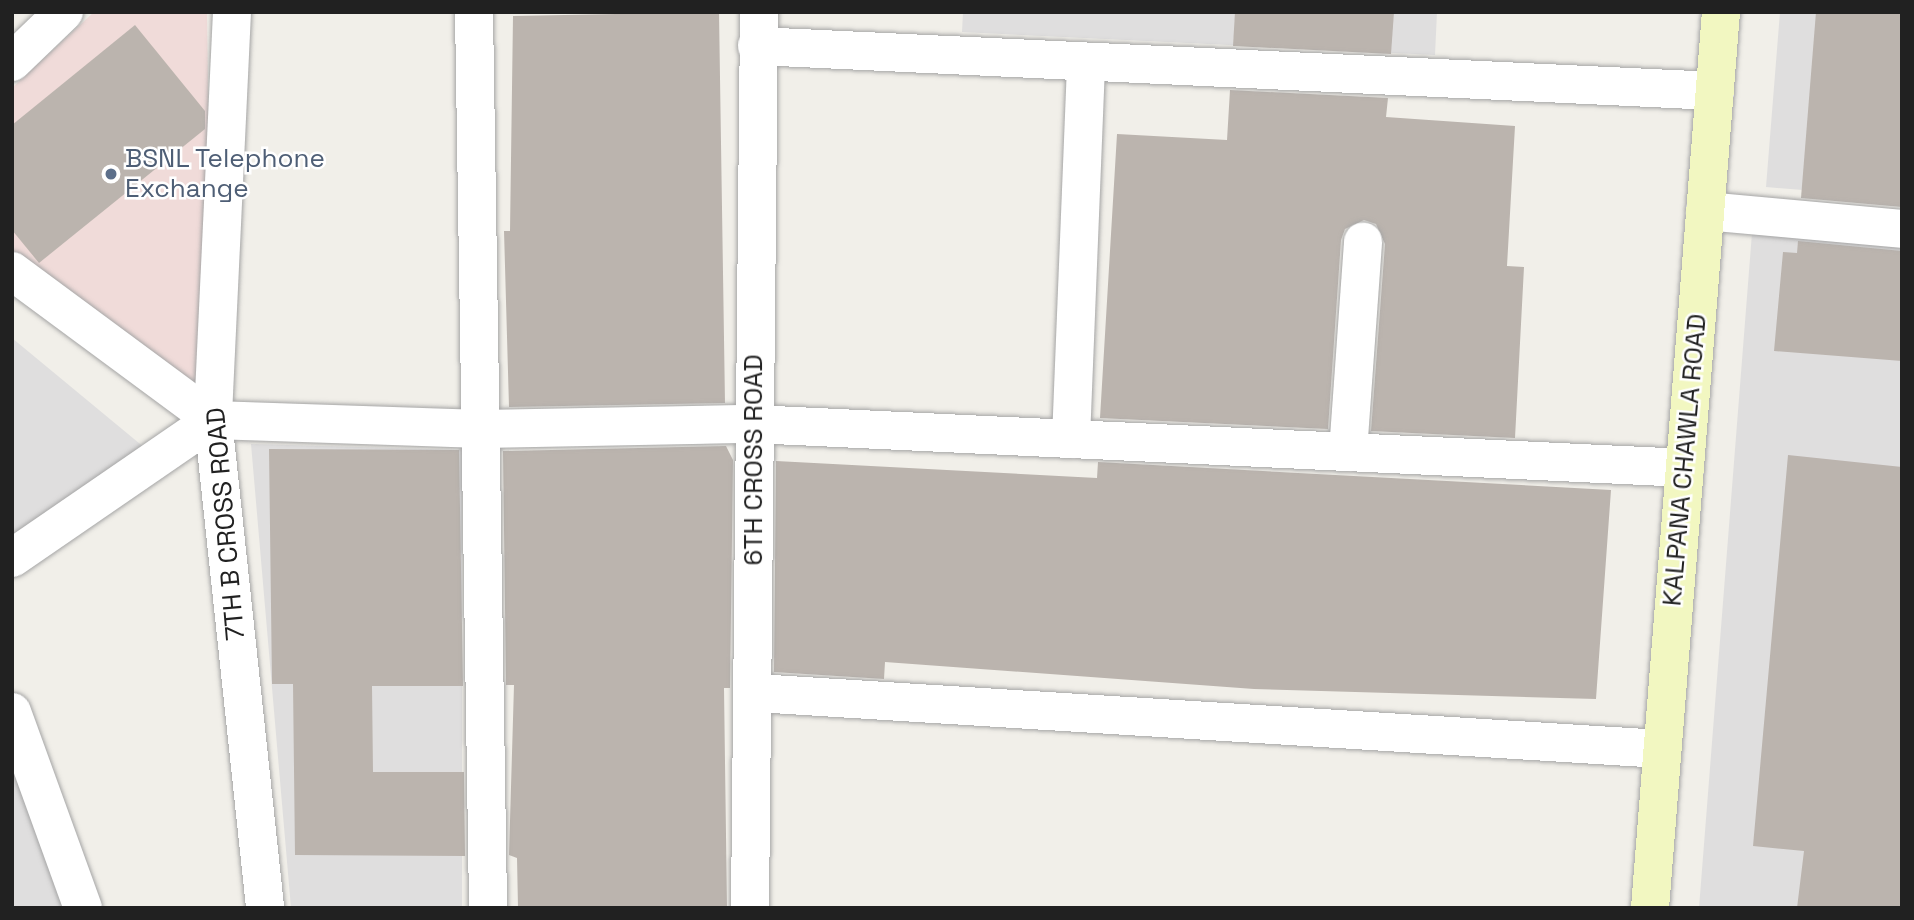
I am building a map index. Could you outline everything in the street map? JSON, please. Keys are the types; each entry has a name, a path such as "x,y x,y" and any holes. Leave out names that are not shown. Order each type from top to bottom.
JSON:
{"street":[{"path":"12,62 64,12"},
{"name":"7TH B CROSS ROAD","path":"232,12 213,420 265,908"},
{"path":"474,12 488,908"},
{"name":"KALPANA CHAWLA ROAD","path":"1650,908 1721,12"},
{"path":"758,29 1086,62 1715,91"},
{"name":"6TH CROSS ROAD","path":"750,908 756,693 753,424 758,29"},
{"path":"1071,439 1086,62"},
{"path":"1705,211 1902,229"},
{"path":"1348,452 1363,242"},
{"path":"12,271 213,420 482,429 753,424 1685,468"},
{"path":"12,558 213,420"},
{"path":"756,693 1662,749"},
{"path":"12,712 83,908"}],"shaded area":[{"name":"BSNL Telephone Exchange","path":"94,12 207,12 213,420 12,259 12,88"},
{"path":"963,12 1437,12 1435,55 962,32"},
{"path":"1780,12 1902,12 1902,198 1766,187"},
{"path":"1752,233 1902,247 1902,908 1699,908"},
{"path":"12,338 151,453 12,535"},
{"path":"251,444 462,450 462,908 291,908"},
{"path":"12,751 67,908 12,908"}],"building":[{"path":"719,12 725,403 509,407 504,231 510,231 513,16"},
{"path":"1235,12 1394,12 1391,54 1233,46"},
{"path":"1816,12 1902,12 1902,207 1801,198"},
{"path":"135,25 205,111 205,129 39,263 12,230 12,125"},
{"path":"1230,90 1388,98 1386,117 1515,126 1507,266 1524,267 1515,438 1371,431 1385,244 1376,224 1364,220 1345,229 1341,240 1328,429 1100,418 1117,134 1227,140"},
{"path":"1798,241 1902,251 1902,361 1774,351 1783,252 1797,253"},
{"path":"726,446 733,460 730,688 724,688 727,908 518,908 517,858 509,855 514,685 506,685 503,451"},
{"path":"269,449 459,450 463,686 372,686 373,772 464,772 465,856 295,855 293,684 272,684"},
{"path":"1788,455 1902,467 1902,908 1797,908 1804,851 1753,846"},
{"path":"776,461 1097,478 1098,462 1611,490 1596,699 1254,689 885,662 884,679 774,672"}],"place":[{"name":"BSNL Telephone Exchange","path":"111,174"}]}
